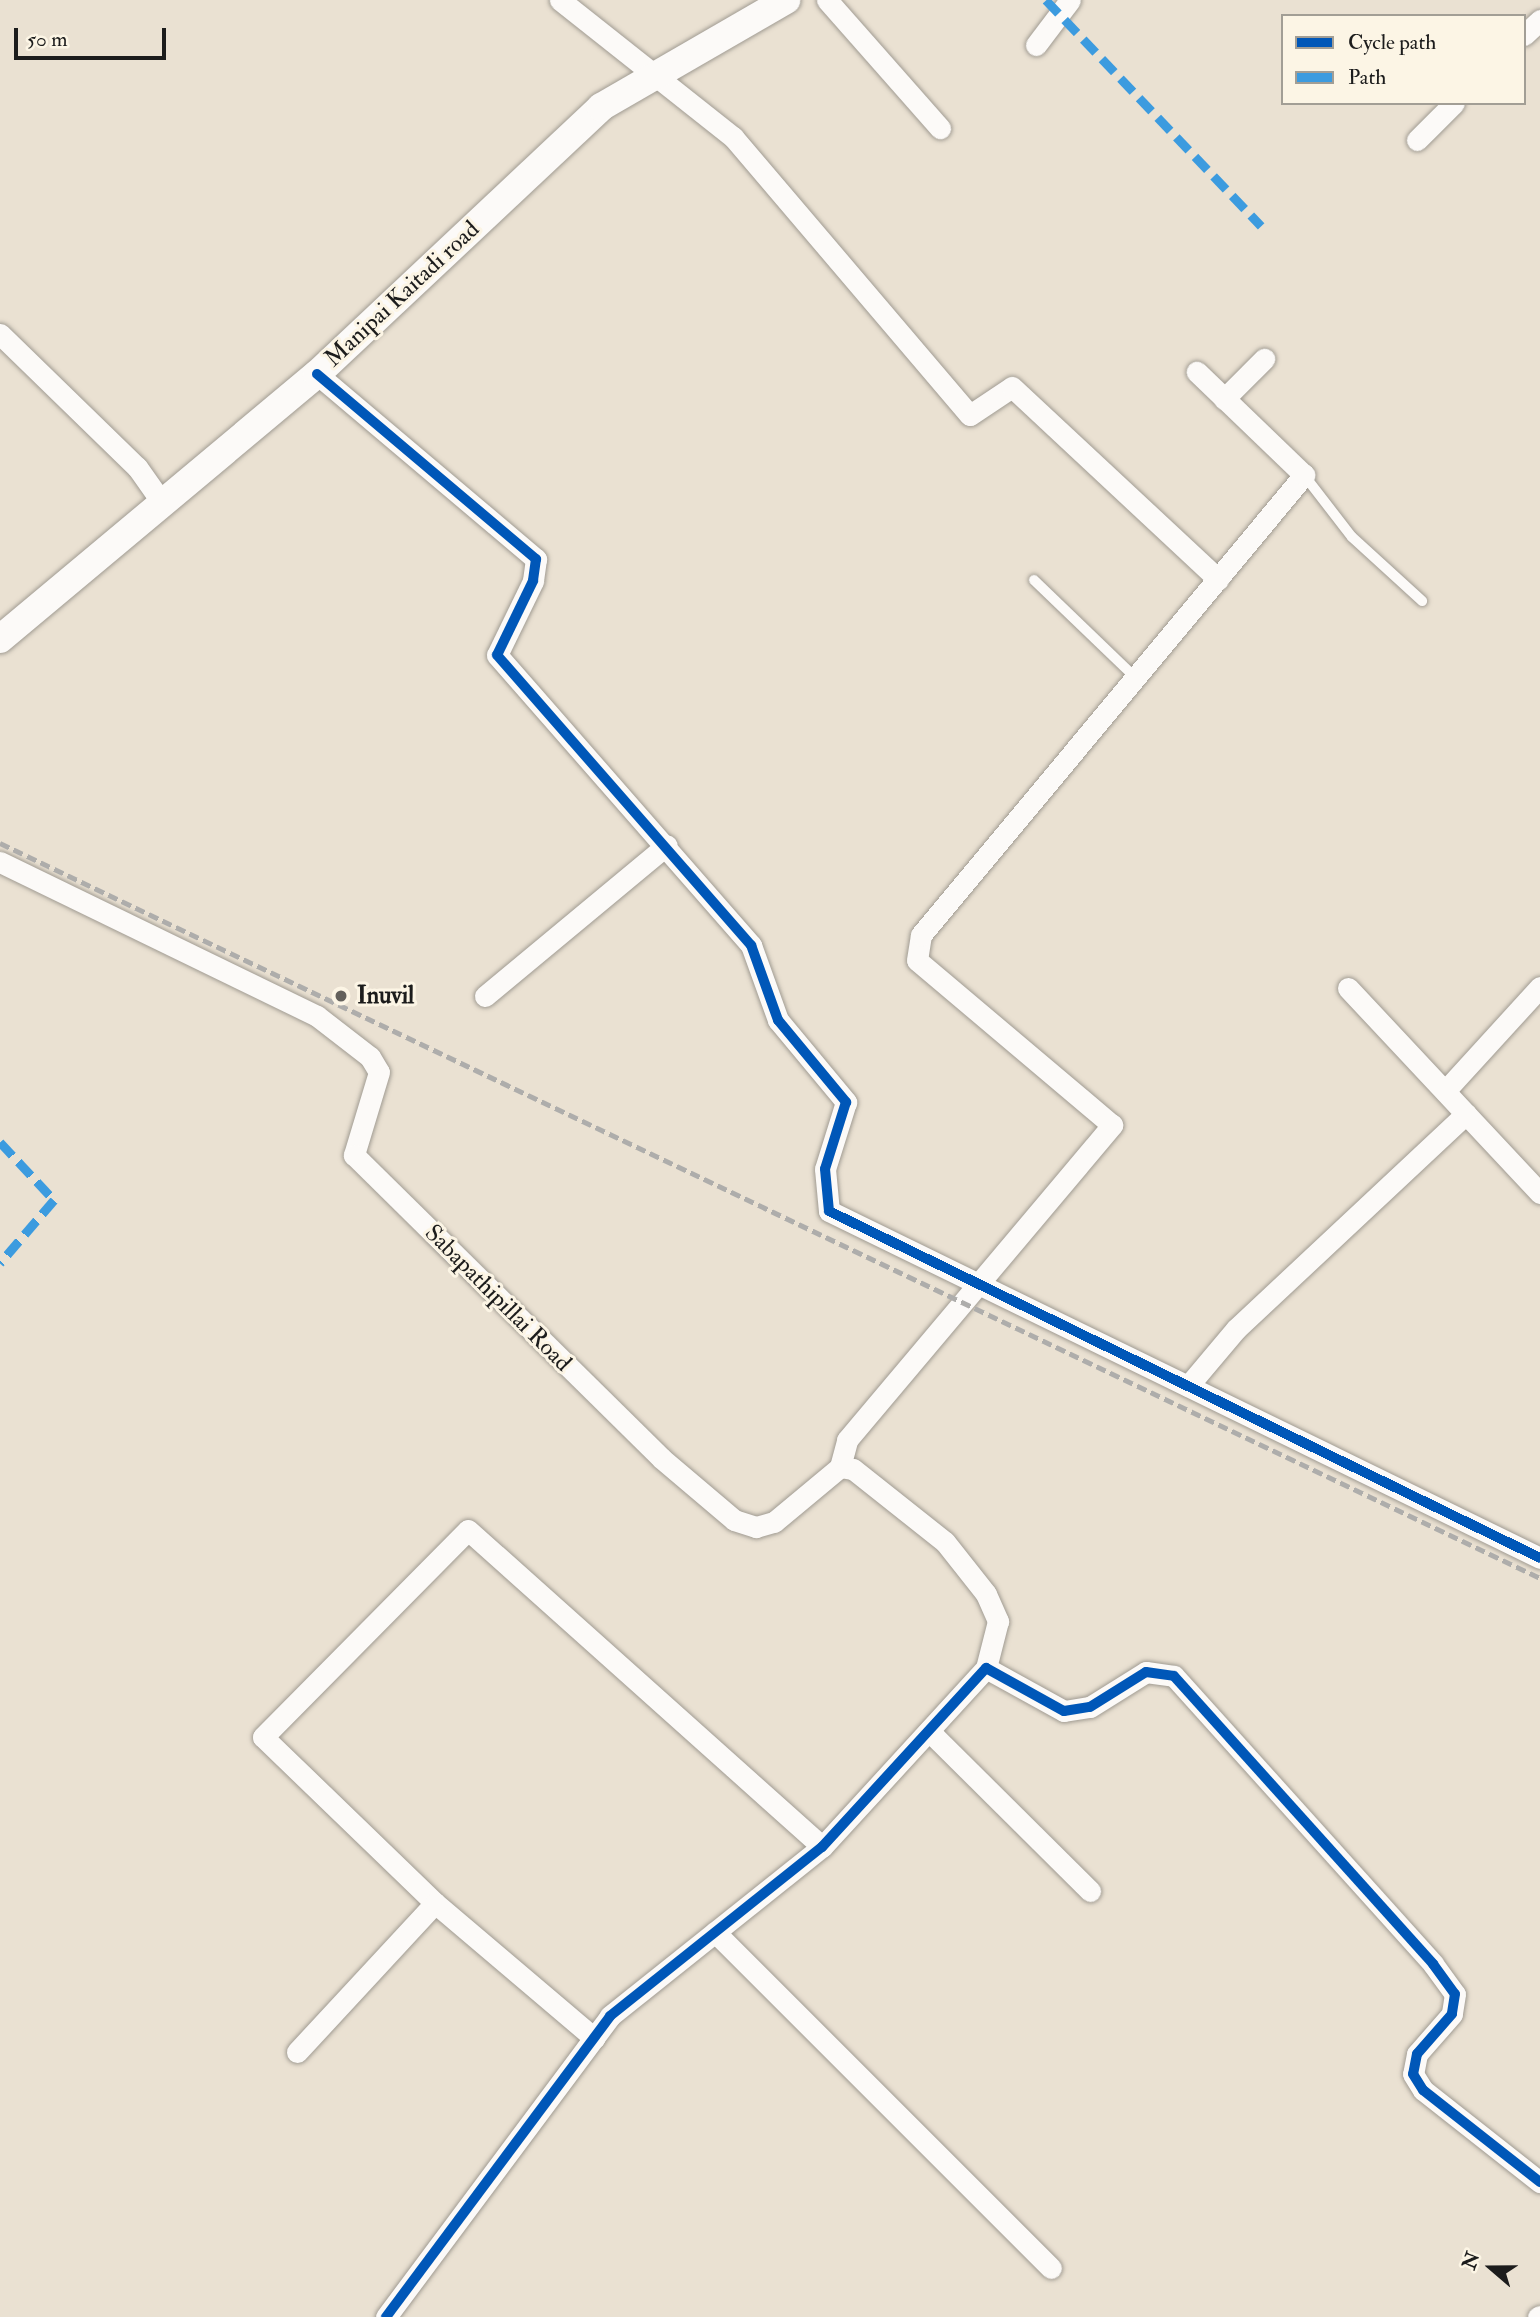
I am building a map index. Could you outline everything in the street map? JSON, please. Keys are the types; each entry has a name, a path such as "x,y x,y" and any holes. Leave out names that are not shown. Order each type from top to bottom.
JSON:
{"main road":[{"name":"Manipai Kaitadi road","path":"0,639 317,374 601,107 786,0"}],"street":[{"path":"560,0 652,77 733,137 970,415 1012,387 1218,579"},
{"path":"827,0 940,128"},
{"path":"1036,45 1070,0"},
{"path":"1526,33 1540,20"},
{"path":"1417,139 1452,105"},
{"path":"0,334 137,467 163,504"},
{"path":"1224,399 1264,359"},
{"path":"386,2317 610,2016 822,1847 986,1668 998,1621 986,1594 945,1542 853,1469 840,1467 847,1440 972,1285 1112,1125 917,960 921,935 1304,475 1197,372"},
{"path":"317,374 536,559 533,581 497,655 667,845 751,945 778,1020 846,1102 825,1169 829,1211 972,1285 1188,1386 1540,1558"},
{"path":"485,996 667,845"},
{"name":"Sabapathipillai Road","path":"0,862 317,1016 370,1057 379,1072 354,1156 661,1458 734,1520 756,1527 774,1522 840,1467"},
{"path":"1445,1091 1540,987"},
{"path":"1348,988 1540,1193"},
{"path":"1188,1386 1236,1329 1466,1114"},
{"path":"594,2038 435,1903 263,1737 468,1530 822,1847"},
{"path":"986,1668 1064,1711 1090,1707 1146,1672 1174,1676 1433,1964 1455,1994 1452,2014 1417,2054 1413,2074 1423,2090 1540,2182"},
{"path":"929,1731 1090,1891"},
{"path":"297,2052 435,1903"},
{"path":"715,1932 1051,2268"}],"lane":[{"path":"1304,475 1352,537 1422,601"},
{"path":"1034,580 1136,678"}],"railway":[{"path":"0,843 1540,1578"}],"marked path":[{"path":"1046,0 1261,226"},
{"path":"0,1142 54,1200 0,1263"}],"cycle path":[{"path":"317,374 536,559 533,581 497,655 751,945 778,1020 846,1102 825,1169 829,1211 1540,1558"},
{"path":"386,2317 610,2016 822,1847 986,1668 1064,1711 1090,1707 1146,1672 1174,1676 1433,1964 1455,1994 1452,2014 1417,2054 1413,2074 1423,2090 1540,2182"}],"place":[{"name":"Inuvil","path":"341,996"}]}
